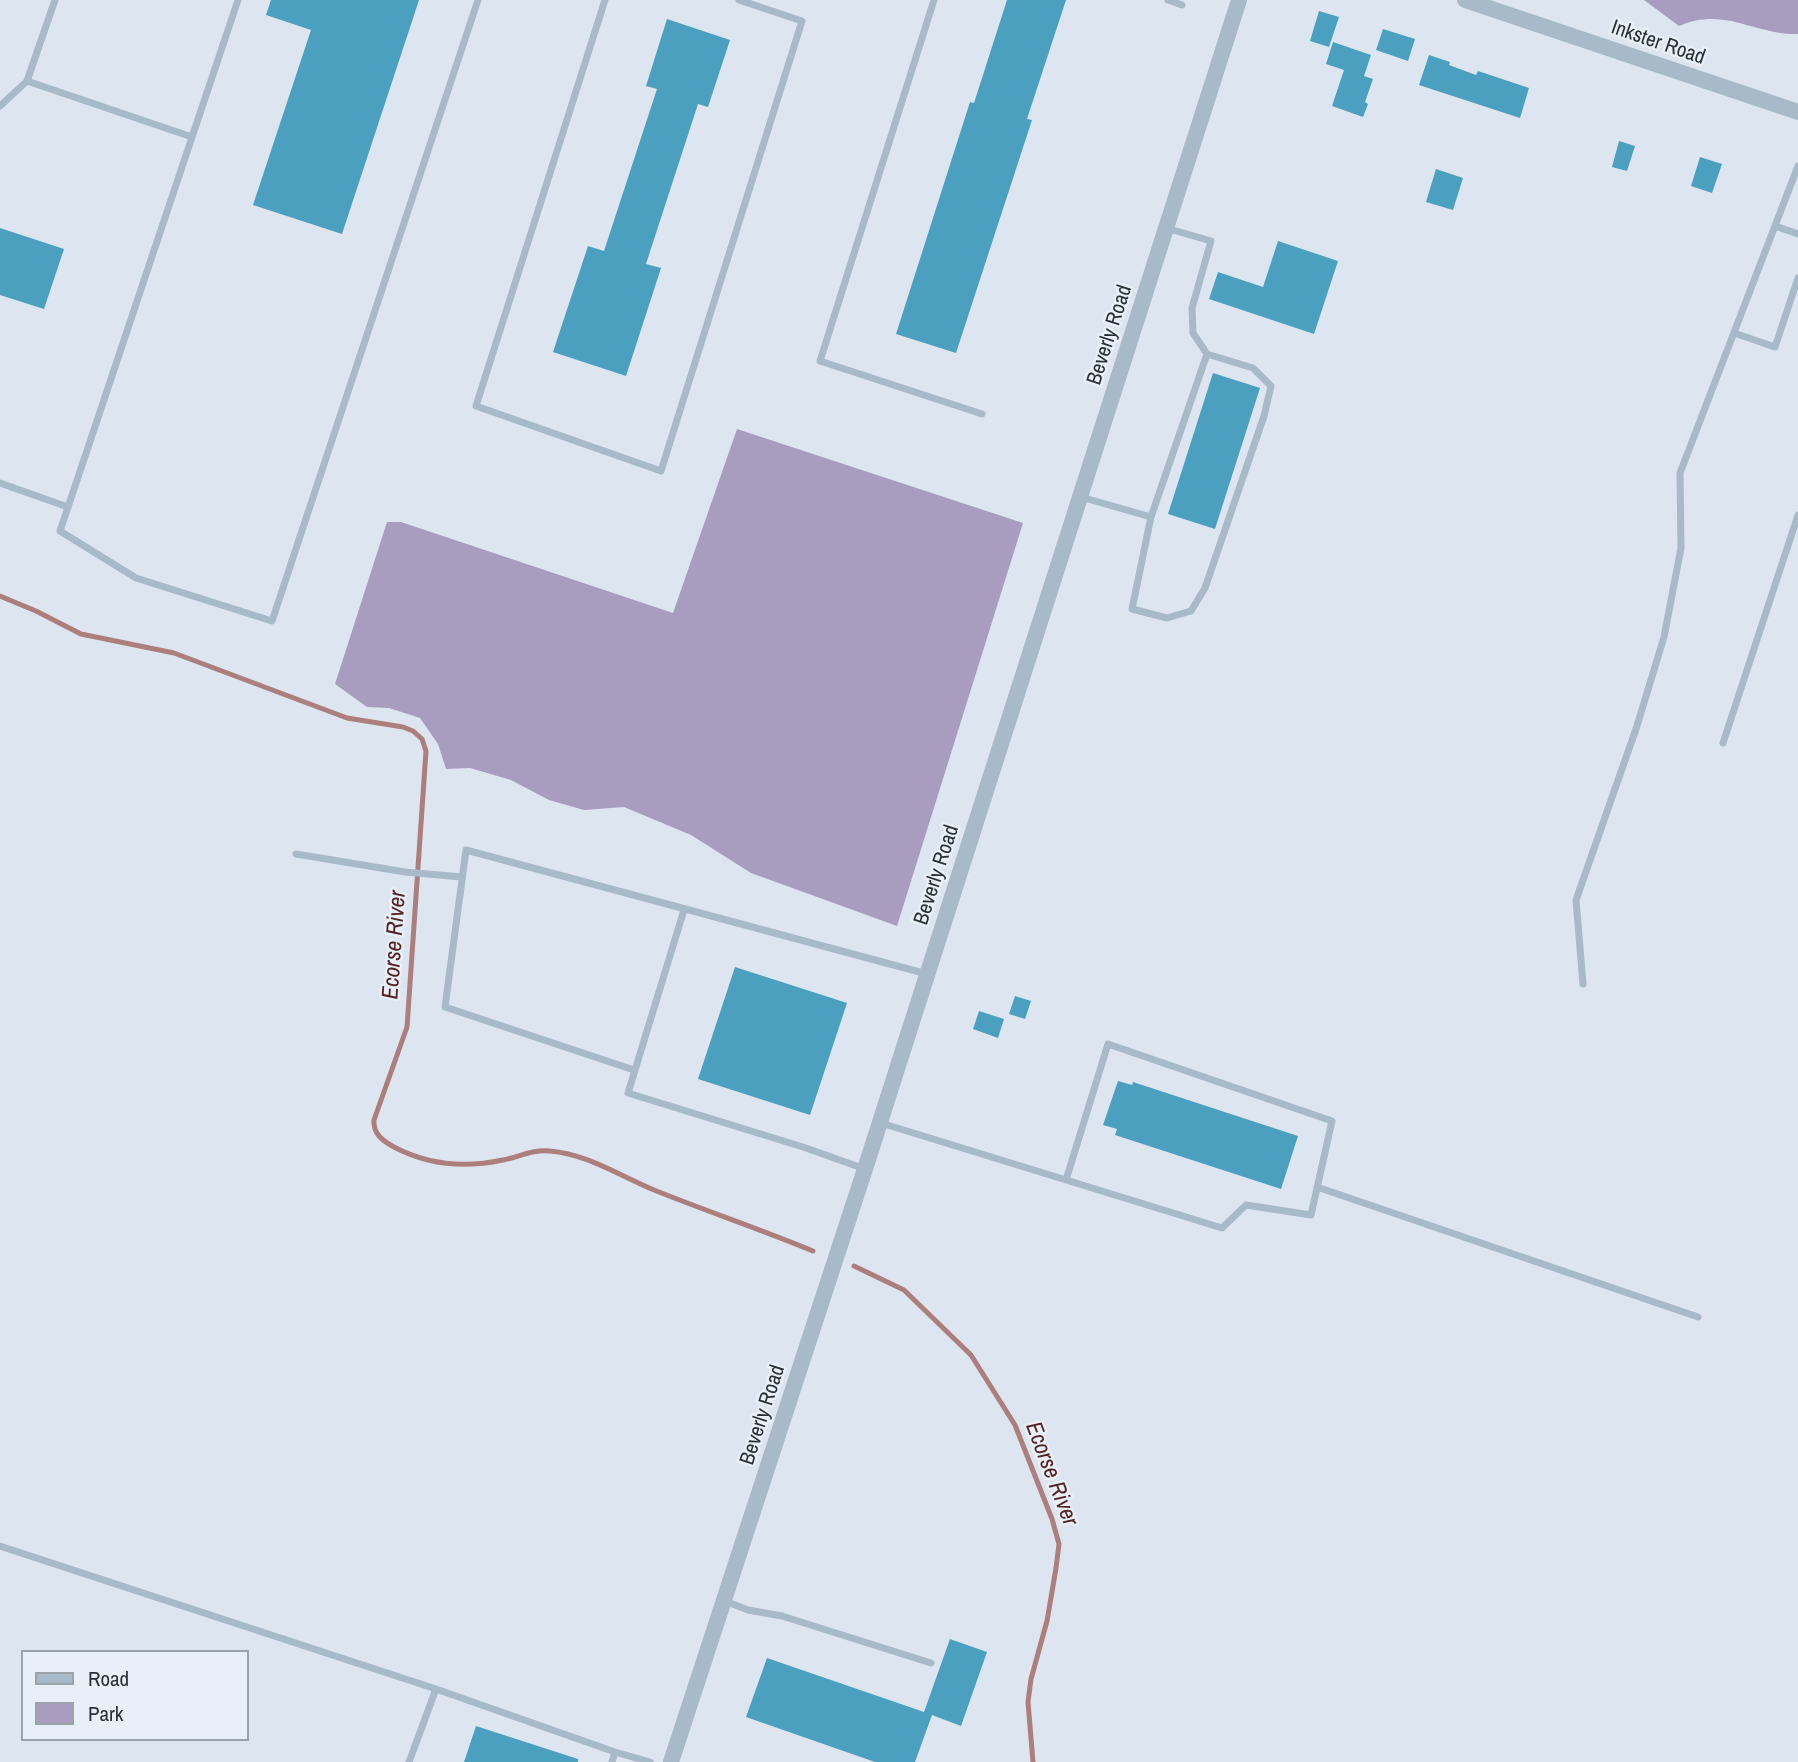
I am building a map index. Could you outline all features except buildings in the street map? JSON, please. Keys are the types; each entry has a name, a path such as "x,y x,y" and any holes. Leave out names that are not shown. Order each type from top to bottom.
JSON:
{"street":[{"name":"Beverly Road","path":"671,1762 880,1123 1239,0"},
{"name":"Inkster Road","path":"1465,0 1798,112"}],"lane":[{"path":"0,106 27,81 55,0"},
{"path":"237,0 60,531 136,578 272,621 478,0"},
{"path":"605,0 476,406 661,471 802,21 739,0"},
{"path":"934,0 820,361 982,414"},
{"path":"1168,0 1182,5"},
{"path":"27,81 192,137"},
{"path":"1583,984 1576,900 1636,729 1664,637 1681,548 1680,473 1798,166"},
{"path":"1775,226 1798,234"},
{"path":"1166,228 1211,241 1192,308 1193,333 1207,354 1253,368 1270,386 1264,416 1205,588 1191,611 1167,618 1132,609 1151,517 1207,354"},
{"path":"1734,333 1775,347 1798,278"},
{"path":"0,483 68,507"},
{"path":"1080,496 1151,517"},
{"path":"1723,743 1798,514"},
{"path":"634,1069 445,1007 466,850 928,974"},
{"path":"296,854 405,872 462,877"},
{"path":"684,910 628,1093 865,1169"},
{"path":"880,1123 1222,1228 1246,1205 1311,1215 1332,1121 1108,1044 1066,1180"},
{"path":"1317,1187 1698,1317"},
{"path":"0,1546 650,1762"},
{"path":"724,1600 748,1610 782,1616 931,1663"},
{"path":"409,1762 436,1689"},
{"path":"612,1762 615,1752"}],"green space":[{"path":"1644,0 1798,0 1798,34 1711,19 1679,26"},
{"path":"737,429 1023,523 897,926 751,873 691,835 624,807 584,810 549,800 511,780 470,768 446,769 438,744 420,718 389,708 367,707 335,684 387,522 401,522 673,613"}],"waterway":[{"name":"Ecorse River","path":"0,596 81,634 174,653 347,718 403,727 422,739 426,751 407,1027 374,1120 375,1129 383,1140 420,1158 447,1163 475,1164 544,1151 577,1156 654,1190 813,1251"},
{"name":"Ecorse River","path":"854,1266 904,1290 971,1355 1015,1425 1052,1519 1059,1544 1056,1568 1028,1702 1033,1762"}]}
